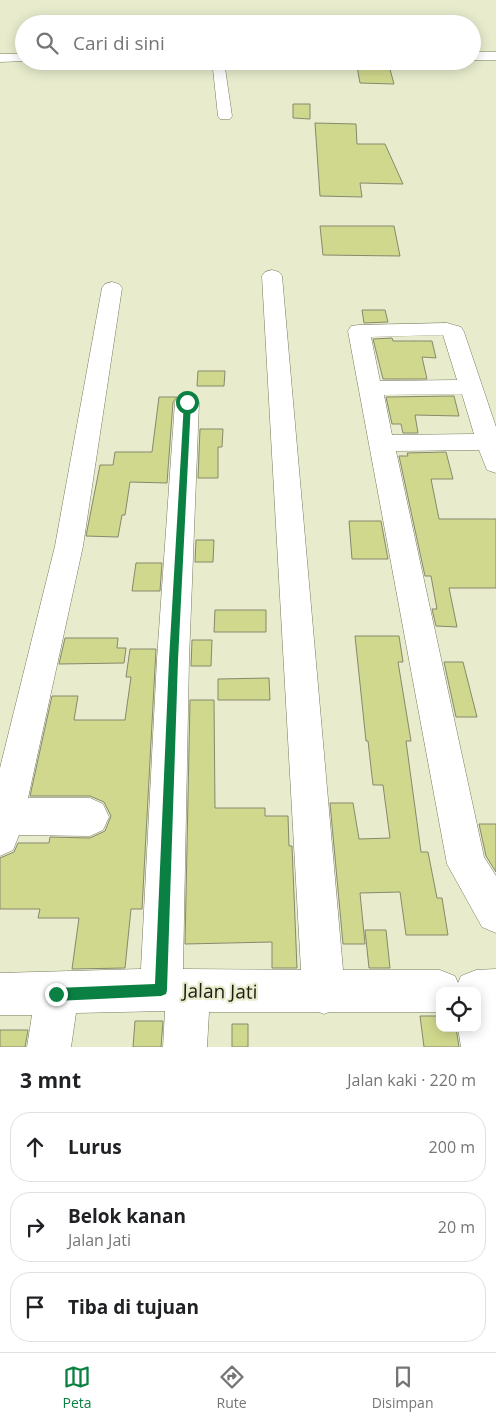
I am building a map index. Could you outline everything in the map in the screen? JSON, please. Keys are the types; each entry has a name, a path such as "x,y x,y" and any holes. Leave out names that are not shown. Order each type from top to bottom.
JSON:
{"street":[{"path":"481,56 496,56"},
{"path":"0,58 15,58"},
{"path":"219,70 225,116"},
{"path":"272,276 324,992"},
{"path":"90,817 3,827 69,546 112,288"},
{"path":"380,443 493,453 453,332 447,329 359,331 380,443 466,864 496,913"},
{"path":"369,388 471,387"},
{"path":"185,1047 175,990 173,660 187,402"},
{"name":"Jalan Jati","path":"0,994 175,990 436,991"},
{"path":"481,991 496,990"},
{"path":"49,1047 56,994"},
{"path":"480,1032 483,1047"}],"building":[{"path":"358,70 390,70 394,84 360,83"},
{"path":"293,104 310,104 310,119 293,118"},
{"path":"315,123 356,124 357,144 385,144 403,184 360,183 362,197 320,196"},
{"path":"320,226 394,226 400,256 323,255"},
{"path":"362,310 385,310 388,322 364,323"},
{"path":"392,338 393,341 432,341 436,358 422,357 427,379 383,379 373,339"},
{"path":"198,371 225,371 224,386 197,386"},
{"path":"454,396 459,416 415,415 418,433 403,433 401,424 392,424 386,397"},
{"path":"159,397 177,397 173,402 167,483 130,482 125,515 122,515 118,537 86,536 100,465 113,465 115,452 152,452"},
{"path":"200,429 223,429 222,447 218,447 218,478 198,478"},
{"path":"446,452 453,479 431,479 439,519 496,519 496,588 449,588 457,627 436,626 432,609 437,609 431,576 425,576 399,456 408,456 407,453"},
{"path":"349,521 381,521 388,559 352,559"},
{"path":"196,540 214,540 213,562 195,562"},
{"path":"136,563 162,563 160,591 132,591"},
{"path":"215,610 266,610 266,632 214,632"},
{"path":"355,636 399,636 403,662 398,662 411,741 406,741 421,852 428,852 437,898 442,898 448,935 406,935 400,892 360,893 365,944 343,944 330,803 353,803 359,839 390,838 383,785 373,785 368,741 366,741"},
{"path":"65,638 118,638 117,648 126,648 124,663 59,664"},
{"path":"192,640 212,640 211,666 191,666"},
{"path":"130,649 156,649 142,909 131,909 125,968 72,969 79,918 38,918 40,909 0,909 0,858 14,852 18,843 49,843 50,837 90,838 105,831 111,816 104,802 90,796 30,796 52,696 78,696 74,720 125,720 131,677 126,677"},
{"path":"444,662 463,662 477,717 456,717"},
{"path":"269,678 270,700 218,700 218,679"},
{"path":"190,700 214,700 215,808 265,808 265,816 288,816 289,846 292,846 297,968 272,968 272,942 185,944"},
{"path":"479,824 496,824 496,872 486,856"},
{"path":"365,930 386,930 390,968 369,968"},
{"path":"420,1016 436,1016 436,1032 457,1032 459,1047 424,1047"},
{"path":"135,1021 163,1021 161,1047 133,1047"},
{"path":"232,1024 248,1024 248,1047 232,1047"},
{"path":"0,1030 28,1030 25,1047 0,1047"}],"route":[{"path":"56,994 161,990 173,660 187,402"}]}
